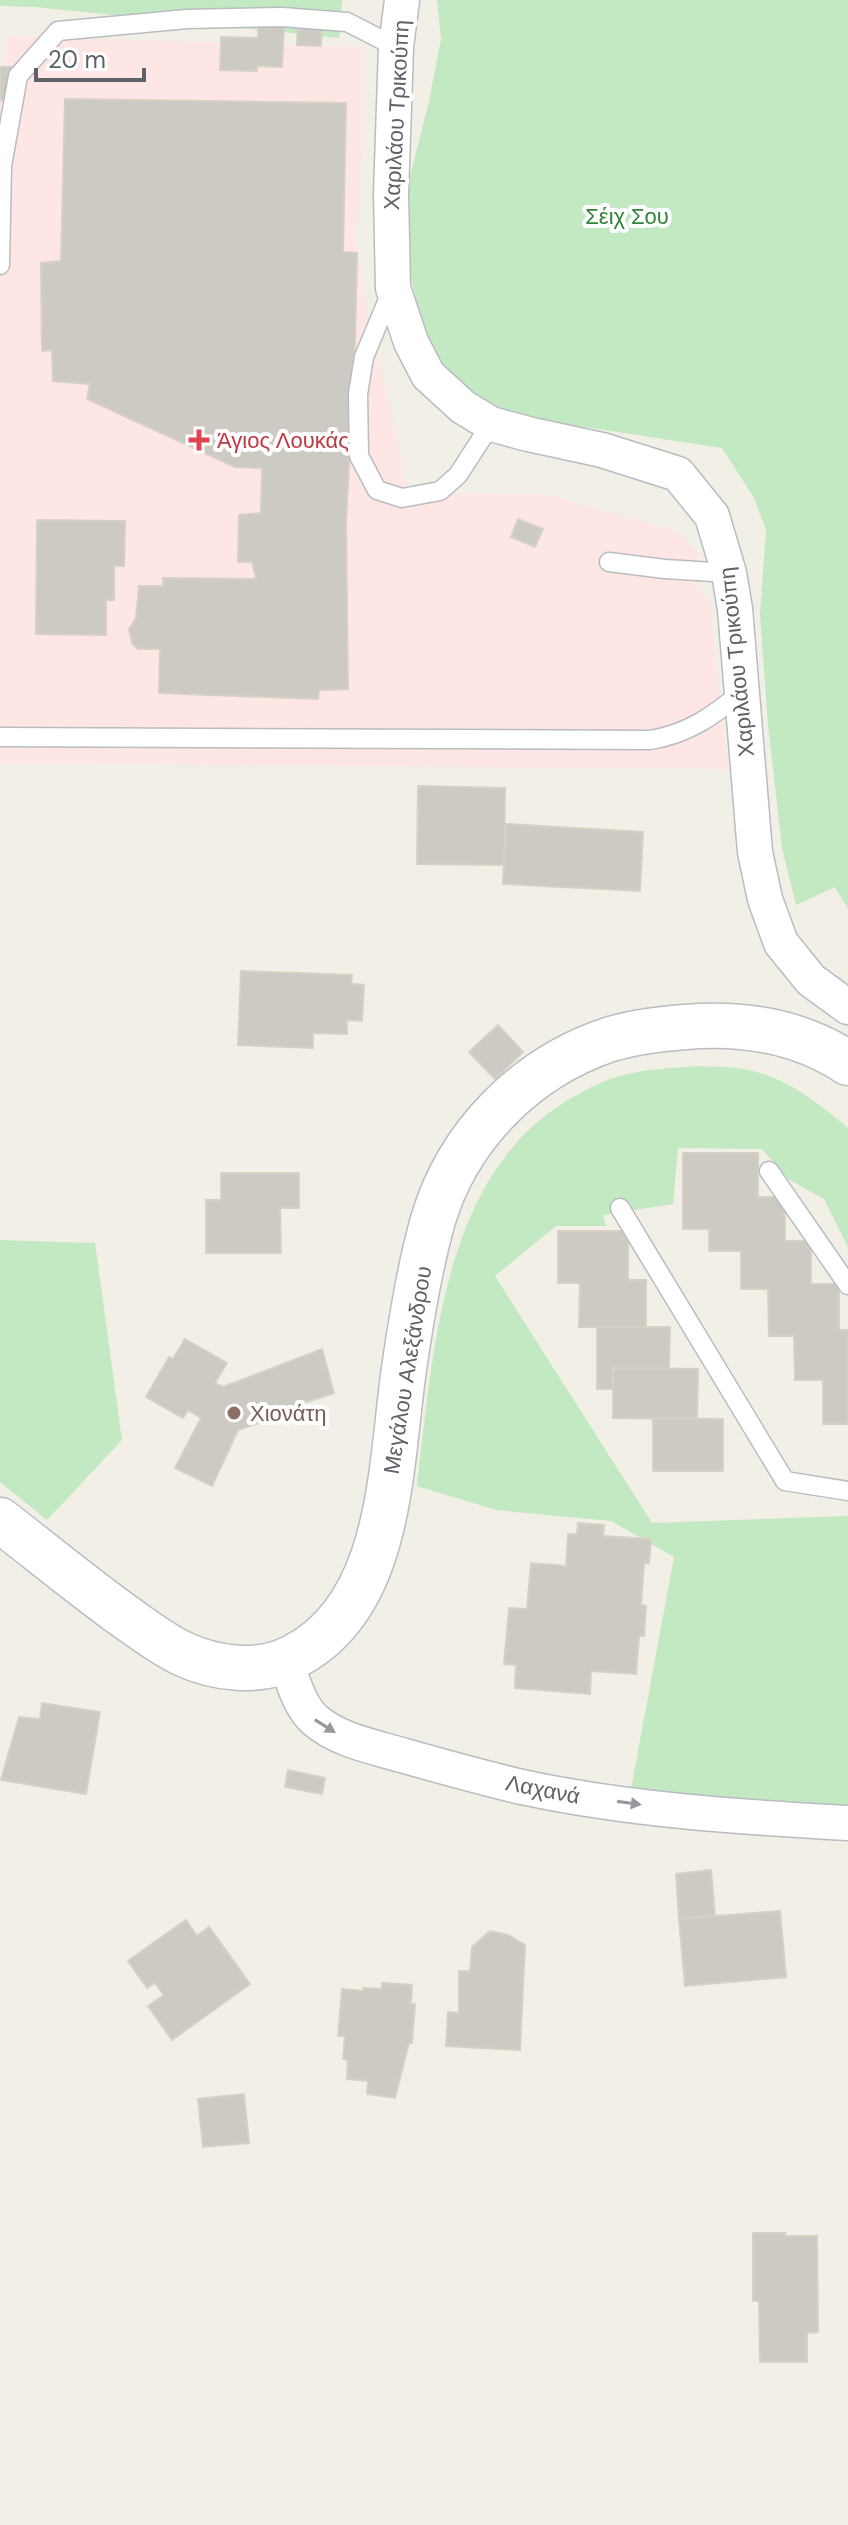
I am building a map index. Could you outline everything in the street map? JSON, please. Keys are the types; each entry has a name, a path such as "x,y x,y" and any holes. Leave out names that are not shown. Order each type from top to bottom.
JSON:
{"main road":[{"name":"Μεγάλου Αλεξάνδρου","path":"0,1520 100,1598 180,1653 233,1667 285,1661 308,1650 331,1630 355,1596 369,1568 386,1500 406,1356 433,1220 455,1167 501,1105 541,1074 588,1048 619,1037 663,1028 735,1025 762,1028 810,1043 848,1063"}],"street":[{"name":"Χαριλάου Τρικούπη","path":"402,0 396,47 390,220 393,288 411,342 428,375 463,407 491,424 602,450 678,474 712,516 729,573 735,609 755,852 765,899 781,943 811,980 848,1007"},
{"name":"Λαχανά","path":"285,1661 301,1701 317,1722 349,1738 415,1759 521,1787 570,1796 663,1808 848,1823"}],"lane":[{"path":"0,265 2,166 18,76 58,31 187,19 282,17 347,22 396,47"},
{"path":"393,288 364,357 358,394 359,456 377,490 402,498 440,491 458,475 491,424"},
{"path":"609,562 729,573"},
{"path":"0,737 650,740 696,726 742,692"},
{"path":"769,1171 848,1285"},
{"path":"620,1208 785,1481 848,1491"}],"shaded area":[{"name":"Άγιος Λουκάς","path":"7,36 363,47 363,122 356,239 369,327 386,387 408,493 543,494 674,530 698,553 697,592 708,597 728,769 0,763 0,97"}],"green space":[{"path":"0,0 342,0 339,38 0,6"},
{"name":"Σέιχ Σου","path":"437,0 848,0 848,909 835,887 796,905 782,848 768,725 760,614 766,530 754,498 722,448 487,410 442,372 417,305 401,212 441,39"},
{"path":"698,1066 753,1071 783,1082 810,1098 848,1128 848,1247 824,1199 788,1179 762,1149 678,1148 673,1204 603,1215 606,1226 556,1226 495,1276 652,1523 848,1516 848,1809 631,1789 674,1557 611,1521 496,1510 417,1486 430,1379 452,1268 471,1216 496,1169 531,1128 586,1090 629,1074"},
{"path":"0,1240 95,1243 122,1440 47,1520 0,1482"}],"building":[{"path":"298,23 322,25 321,46 297,45"},
{"path":"258,25 284,26 282,67 257,66 257,71 220,70 221,37 258,38"},
{"path":"0,67 12,67 12,100 0,100"},
{"path":"65,99 346,103 343,252 357,253 346,522 348,689 319,690 318,699 159,693 160,649 138,649 132,643 129,629 136,618 139,586 163,586 163,578 256,579 252,562 238,562 239,515 261,513 262,468 235,467 87,399 90,384 53,381 52,350 42,351 41,263 61,261"},
{"path":"518,519 543,529 535,547 511,537"},
{"path":"37,520 125,521 124,566 114,566 114,600 106,600 106,635 36,634"},
{"path":"418,786 505,788 504,865 417,864"},
{"path":"506,824 643,832 640,891 503,884"},
{"path":"241,971 352,975 351,984 364,985 362,1021 347,1020 347,1034 313,1033 313,1048 238,1045"},
{"path":"498,1025 523,1052 495,1079 469,1052"},
{"path":"683,1153 758,1153 758,1197 785,1197 785,1241 811,1241 811,1284 839,1284 839,1330 848,1330 848,1424 823,1424 823,1380 795,1380 794,1336 769,1336 768,1289 741,1289 741,1251 709,1251 709,1229 683,1229"},
{"path":"221,1173 299,1173 299,1208 280,1208 281,1253 206,1253 206,1200 221,1200"},
{"path":"558,1231 628,1231 628,1280 646,1280 646,1327 579,1327 580,1283 558,1283"},
{"path":"597,1327 670,1327 669,1369 613,1368 613,1389 597,1389"},
{"name":"Χιονάτη","path":"185,1339 227,1363 215,1383 223,1387 322,1349 334,1393 267,1415 268,1420 238,1430 212,1486 175,1468 201,1418 188,1410 183,1418 146,1397 169,1357 173,1359"},
{"path":"613,1368 698,1369 697,1419 613,1418"},
{"path":"653,1418 723,1419 723,1471 653,1471"},
{"path":"578,1523 604,1525 603,1536 651,1539 649,1563 644,1563 641,1605 646,1606 644,1636 639,1636 636,1674 591,1671 590,1694 515,1688 516,1665 504,1664 509,1608 527,1609 531,1563 566,1566 568,1534 577,1534"},
{"path":"42,1703 100,1712 86,1794 1,1780 19,1717 40,1719"},
{"path":"288,1770 325,1778 322,1794 285,1787"},
{"path":"711,1870 715,1916 679,1919 676,1874"},
{"path":"780,1911 786,1977 685,1986 679,1919"},
{"path":"186,1920 197,1936 209,1927 250,1984 172,2040 148,2006 164,1995 155,1983 147,1988 128,1961"},
{"path":"490,1931 508,1935 525,1945 520,2050 446,2046 448,2012 459,2013 459,1971 470,1971 472,1947"},
{"path":"382,1983 412,1985 411,2004 415,2004 412,2043 409,2043 395,2098 367,2094 368,2081 347,2079 348,2060 343,2059 345,2036 338,2036 342,1989 382,1989"},
{"path":"244,2094 249,2143 203,2147 198,2099"},
{"path":"753,2233 817,2236 818,2332 807,2333 807,2362 760,2362 759,2301 753,2301"}],"place":[{"name":"Άγιος Λουκάς","path":"199,440"},
{"name":"Χιονάτη","path":"234,1413"}]}
